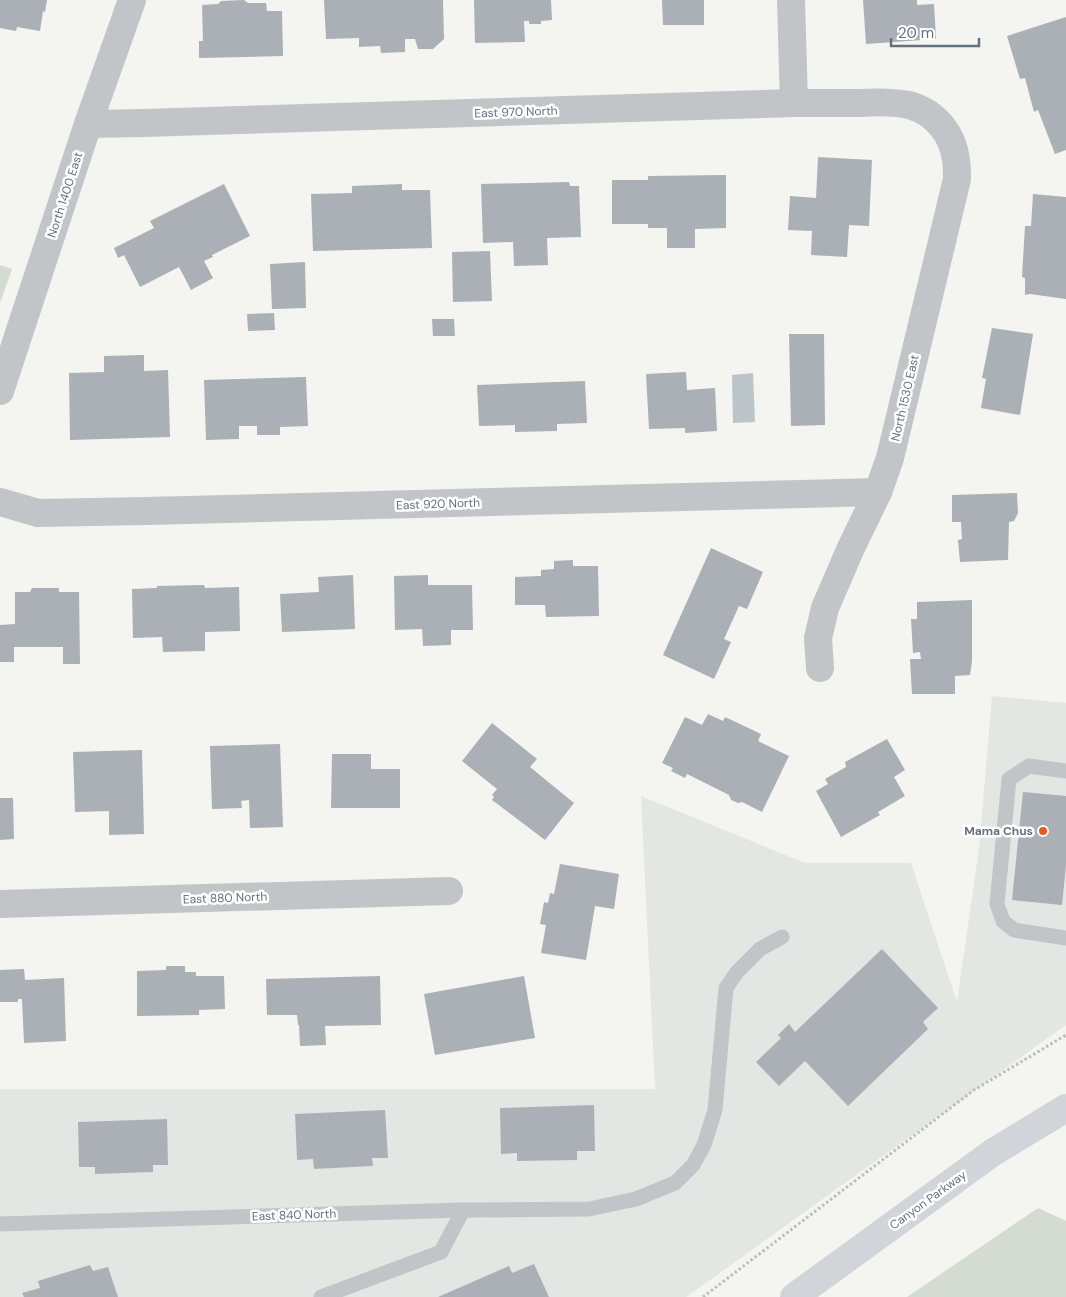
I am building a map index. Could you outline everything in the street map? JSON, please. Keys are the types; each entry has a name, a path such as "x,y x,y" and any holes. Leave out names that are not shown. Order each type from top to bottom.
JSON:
{"highway":[{"name":"Canyon Parkway","path":"794,1297 992,1154 1066,1108"}],"street":[{"name":"North 1400 East","path":"0,391 88,124 132,0"},
{"path":"791,0 794,103"},
{"name":"East 970 North","path":"88,124 876,102 909,105 924,111 939,122"},
{"name":"North 1530 East","path":"820,668 818,638 825,608 878,492 890,458 957,179 957,161 954,147 939,122"},
{"name":"East 920 North","path":"0,502 38,513 878,492"},
{"name":"East 880 North","path":"0,904 449,891"}],"lane":[{"path":"1066,771 1029,766 1009,778 997,904 1003,921 1014,930 1066,938"},
{"name":"East 840 North","path":"0,1224 589,1208 636,1199 675,1183 693,1165 704,1145 715,1110 726,988 737,972 760,949 782,936"},
{"path":"321,1297 441,1252 463,1210"}],"path":[{"path":"702,1297 974,1090 1066,1035"}],"shaded area":[{"path":"0,265 12,269 0,303"},
{"path":"753,373 755,422 733,423 732,375"},
{"path":"992,696 1066,703 1066,1025 686,1297 0,1297 0,1089 655,1089 641,796 805,863 911,863 957,1002 979,849"},
{"path":"1038,1208 1066,1221 1066,1297 907,1297"}],"building":[{"path":"0,0 47,0 40,31 17,27 16,31 0,28"},
{"path":"244,0 248,3 266,3 267,11 282,11 283,56 199,58 199,41 203,41 202,5 218,4 221,1"},
{"path":"324,0 443,0 444,39 433,49 418,49 415,39 405,39 405,52 381,53 380,46 359,47 359,38 326,39"},
{"path":"474,0 551,0 552,20 541,21 541,24 529,24 529,21 524,21 525,42 475,43"},
{"path":"662,0 704,0 704,25 663,25"},
{"path":"863,0 917,0 917,5 934,4 936,39 866,44"},
{"path":"1066,17 1066,150 1055,154 1038,110 1034,112 1025,78 1020,79 1007,36"},
{"path":"818,157 872,160 869,226 849,225 847,257 811,255 812,231 788,230 790,196 816,198"},
{"path":"726,175 726,228 695,229 695,248 667,248 667,228 648,228 648,224 612,224 612,180 648,180 648,176"},
{"path":"569,182 570,186 579,186 581,237 547,238 548,265 514,266 513,242 483,243 481,184"},
{"path":"224,184 250,236 204,261 213,278 191,290 179,267 140,287 124,255 118,258 114,248 154,228 150,221"},
{"path":"402,184 402,190 430,190 432,248 313,251 311,194 352,193 352,186"},
{"path":"1033,194 1066,197 1066,299 1025,295 1025,278 1022,277 1025,226 1031,226"},
{"path":"490,251 492,301 453,302 452,252"},
{"path":"305,262 306,308 272,309 270,264"},
{"path":"274,313 275,330 248,331 247,314"},
{"path":"432,319 454,319 455,336 433,336"},
{"path":"992,328 1033,334 1020,415 981,408 986,379 982,378"},
{"path":"789,334 824,334 825,425 791,426"},
{"path":"144,355 144,371 168,370 170,437 70,440 69,373 104,372 104,356"},
{"path":"686,372 687,390 715,388 717,431 685,433 685,428 649,429 646,374"},
{"path":"306,377 308,426 280,427 280,435 257,435 257,426 239,426 239,439 206,440 204,380"},
{"path":"585,381 587,423 557,424 557,431 515,432 515,425 479,426 477,385"},
{"path":"1017,493 1018,513 1014,521 1009,522 1008,560 960,562 958,540 962,539 961,522 952,522 952,495"},
{"path":"711,548 763,572 747,609 739,606 724,639 731,642 714,679 663,655"},
{"path":"573,560 573,566 598,566 599,616 546,617 545,605 515,605 515,577 541,576 541,570 554,569 554,561"},
{"path":"353,575 355,629 282,632 280,594 319,592 318,577"},
{"path":"428,575 428,585 472,585 473,630 451,630 451,645 423,646 422,629 395,630 394,576"},
{"path":"204,585 205,588 239,587 240,631 205,632 205,651 163,652 162,637 133,638 132,589 157,588 157,586"},
{"path":"32,588 59,588 59,592 79,592 80,664 63,664 63,647 14,647 14,662 0,662 0,625 15,624 15,592 30,592"},
{"path":"972,600 972,661 970,675 955,676 955,694 912,694 910,659 921,659 920,652 913,653 911,619 917,619 917,602"},
{"path":"708,714 723,721 725,717 761,734 758,741 789,756 762,812 742,802 738,803 731,800 729,795 687,774 685,778 671,771 673,768 662,763 685,717 702,725"},
{"path":"492,723 537,759 530,767 574,803 545,840 492,800 494,797 492,795 497,789 462,761"},
{"path":"887,739 905,770 894,777 905,796 878,812 880,815 841,837 816,791 828,784 825,779 846,767 845,762"},
{"path":"280,744 283,827 250,828 249,800 241,801 242,808 212,809 210,746"},
{"path":"142,750 144,834 109,835 109,811 75,812 73,752"},
{"path":"332,754 371,754 371,769 400,769 400,808 331,808"},
{"name":"Mama Chus","path":"1023,792 1066,796 1066,865 1062,905 1012,900"},
{"path":"0,798 13,798 14,839 0,840"},
{"path":"560,864 619,874 614,909 595,906 586,960 541,953 546,925 540,924 544,902 548,903 550,893 554,894"},
{"path":"882,949 938,1008 923,1022 928,1029 848,1106 805,1061 779,1086 756,1062 781,1038 778,1035 789,1024 795,1032"},
{"path":"166,966 185,966 185,972 196,972 196,976 224,976 225,1009 199,1010 199,1015 137,1016 137,971 166,970"},
{"path":"24,969 25,980 64,978 66,1041 24,1043 22,999 18,999 18,1002 0,1002 0,970"},
{"path":"380,976 381,1025 325,1026 326,1045 300,1046 297,1015 267,1015 266,979"},
{"path":"524,976 535,1038 435,1055 424,994"},
{"path":"594,1105 595,1151 577,1151 577,1160 517,1161 517,1153 501,1154 500,1108"},
{"path":"385,1110 388,1158 372,1158 373,1166 314,1169 313,1159 297,1160 295,1114"},
{"path":"167,1119 168,1165 153,1165 153,1172 95,1174 95,1167 79,1167 78,1122"},
{"path":"534,1264 549,1297 438,1297 509,1266 512,1273"},
{"path":"90,1265 93,1271 108,1267 118,1297 24,1297 22,1293 40,1288 38,1281"}],"place":[{"name":"Mama Chus","path":"1043,831"}]}
